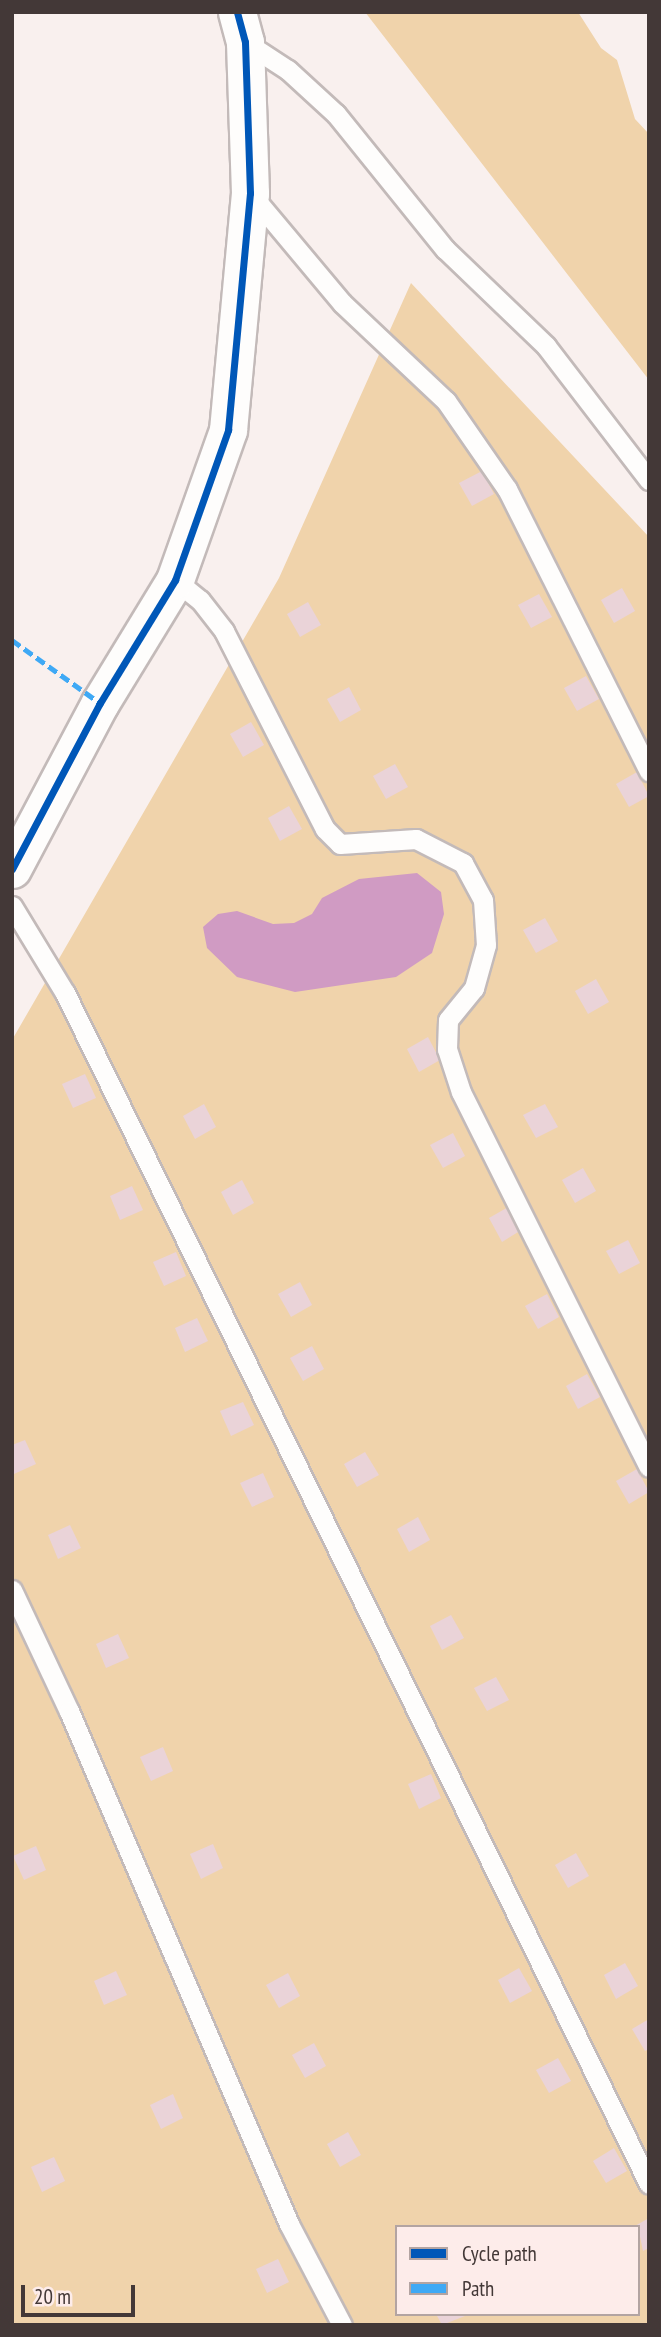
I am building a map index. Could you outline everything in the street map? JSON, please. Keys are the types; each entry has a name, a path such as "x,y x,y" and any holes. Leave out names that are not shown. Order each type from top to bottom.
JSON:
{"street":[{"path":"12,869 100,703 176,580 228,430 250,193 241,27"}],"lane":[{"path":"241,27 336,114 446,249 546,345 649,480"},
{"path":"250,193 342,303 446,401 508,489 649,771"},
{"path":"176,580 200,600 224,631 325,829 340,844 416,839 463,863 483,900 486,945 474,988 448,1020 447,1049 461,1092 649,1467"},
{"path":"12,906 65,993 649,2184"},
{"path":"12,1590 74,1724 289,2224 342,2325"}],"shaded area":[{"path":"365,12 578,12 601,48 617,60 635,119 649,134 649,380"},
{"path":"411,283 649,537 649,2325 12,2325 12,1040 279,578"},
{"path":"417,873 441,892 444,914 432,953 396,977 295,992 237,977 207,948 203,927 218,914 237,911 273,924 294,923 312,914 322,898 359,879"}],"building":[{"path":"482,471 494,494 472,506 459,483"},
{"path":"622,588 635,611 614,623 601,600"},
{"path":"539,594 552,617 531,628 518,605"},
{"path":"308,602 321,625 300,637 287,614"},
{"path":"586,676 599,699 577,711 564,688"},
{"path":"349,687 361,710 340,722 327,699"},
{"path":"251,722 264,745 243,757 230,734"},
{"path":"395,764 408,787 386,799 373,776"},
{"path":"637,772 649,796 629,807 616,784"},
{"path":"289,806 302,829 280,841 268,818"},
{"path":"545,918 558,941 536,953 523,930"},
{"path":"596,979 609,1002 588,1014 575,991"},
{"path":"428,1037 440,1060 419,1072 407,1049"},
{"path":"85,1074 96,1098 73,1108 62,1084"},
{"path":"204,1104 216,1127 195,1139 183,1116"},
{"path":"545,1104 558,1127 536,1138 523,1115"},
{"path":"453,1133 465,1156 443,1168 430,1145"},
{"path":"583,1168 596,1191 575,1203 562,1180"},
{"path":"242,1180 254,1203 233,1215 221,1192"},
{"path":"132,1186 143,1210 120,1220 110,1196"},
{"path":"510,1206 523,1229 502,1242 489,1218"},
{"path":"628,1240 640,1263 619,1274 606,1251"},
{"path":"176,1252 186,1276 164,1286 153,1262"},
{"path":"300,1282 312,1305 291,1317 278,1294"},
{"path":"547,1294 559,1317 538,1329 525,1306"},
{"path":"197,1318 208,1341 185,1352 175,1328"},
{"path":"312,1346 324,1369 303,1381 290,1358"},
{"path":"587,1374 600,1397 578,1409 566,1386"},
{"path":"243,1402 254,1425 231,1436 220,1411"},
{"path":"25,1440 36,1464 14,1474 12,1445"},
{"path":"365,1452 379,1475 357,1487 344,1464"},
{"path":"637,1469 649,1492 629,1504 616,1481"},
{"path":"263,1473 274,1497 252,1507 240,1483"},
{"path":"418,1517 430,1540 409,1552 397,1529"},
{"path":"70,1525 81,1548 58,1559 48,1535"},
{"path":"451,1615 464,1638 442,1650 430,1626"},
{"path":"118,1634 129,1658 106,1668 96,1644"},
{"path":"496,1677 509,1700 487,1711 474,1688"},
{"path":"163,1747 173,1771 151,1781 140,1757"},
{"path":"431,1774 441,1798 419,1809 408,1784"},
{"path":"213,1844 223,1868 201,1879 190,1854"},
{"path":"36,1846 46,1870 24,1880 13,1856"},
{"path":"576,1853 589,1876 568,1888 555,1865"},
{"path":"625,1963 638,1986 616,1999 604,1975"},
{"path":"519,1968 532,1991 510,2003 498,1980"},
{"path":"116,1971 127,1995 104,2005 94,1981"},
{"path":"288,1973 300,1996 279,2008 266,1985"},
{"path":"649,2019 649,2049 645,2051 632,2029"},
{"path":"314,2043 326,2066 305,2078 292,2055"},
{"path":"558,2058 571,2081 549,2093 536,2070"},
{"path":"173,2094 183,2118 161,2129 150,2105"},
{"path":"348,2132 361,2155 340,2167 327,2144"},
{"path":"614,2148 627,2171 606,2183 593,2161"},
{"path":"54,2157 65,2181 42,2192 31,2167"},
{"path":"649,2218 649,2248 643,2251 640,2225 637,2225"},
{"path":"278,2259 289,2282 267,2293 256,2269"},
{"path":"437,2316 465,2316 442,2325"}],"marked path":[{"path":"12,640 100,703"}],"cycle path":[{"path":"12,869 100,703 175,580 228,430 250,193 245,42 237,12"}]}
